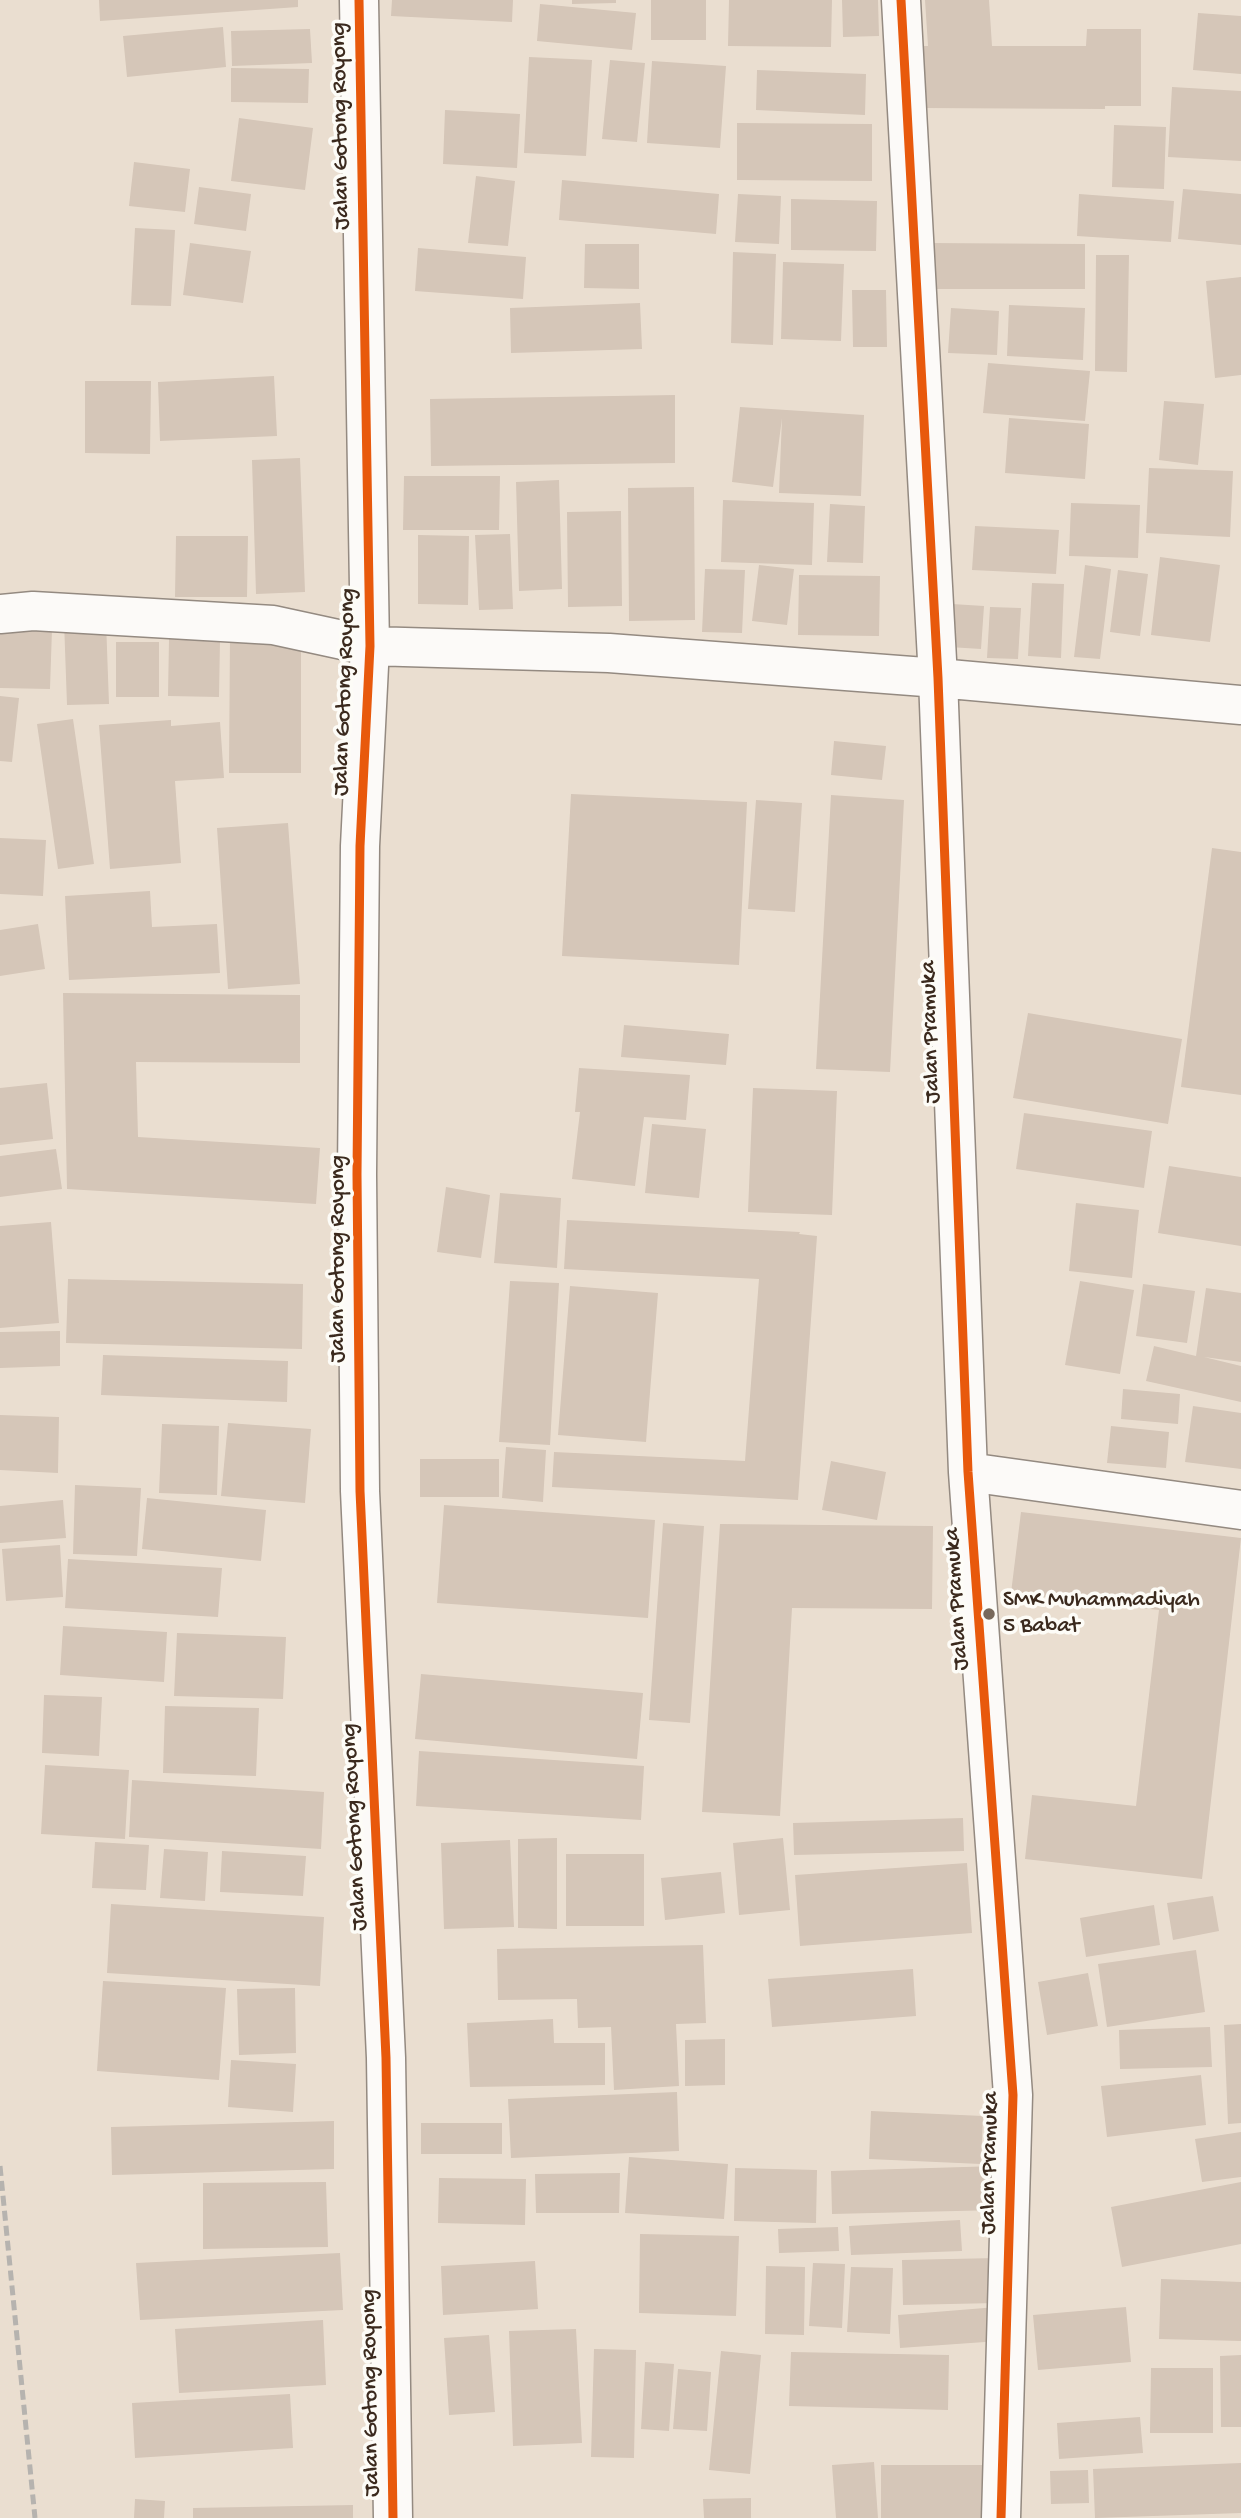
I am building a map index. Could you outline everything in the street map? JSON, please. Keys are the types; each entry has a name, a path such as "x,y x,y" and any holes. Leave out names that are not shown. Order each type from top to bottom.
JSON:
{"street":[{"name":"Jalan Gotong Royong","path":"359,0 370,646 359,874 357,1174 360,1464 386,2058 393,2518"},
{"name":"Jalan Pramuka","path":"901,0 938,678 968,1472 1013,2095 1001,2518"},
{"path":"0,614 33,611 274,625 370,646 609,653 1241,705"},
{"path":"968,1472 1241,1510"}],"building":[{"path":"99,0 298,0 298,7 100,21"},
{"path":"392,0 513,0 512,22 391,16"},
{"path":"572,0 616,0 616,3 572,4"},
{"path":"651,0 706,0 706,40 651,40"},
{"path":"729,0 832,0 831,47 728,46"},
{"path":"842,0 878,0 879,36 843,37"},
{"path":"925,0 989,0 992,46 1086,46 1087,29 1141,29 1141,106 1105,106 1105,109 921,108 921,46 928,46"},
{"path":"540,4 636,13 632,50 537,41"},
{"path":"1198,13 1241,16 1241,74 1193,70"},
{"path":"223,27 226,67 127,77 123,36"},
{"path":"310,29 312,63 232,66 231,31"},
{"path":"529,57 592,60 586,156 524,153"},
{"path":"610,60 645,63 637,142 602,139"},
{"path":"652,61 726,66 720,148 647,143"},
{"path":"231,68 309,69 308,103 231,102"},
{"path":"757,70 866,74 865,115 756,110"},
{"path":"1172,87 1241,91 1241,161 1168,157"},
{"path":"445,110 520,114 517,168 443,164"},
{"path":"239,118 313,128 305,190 231,181"},
{"path":"737,123 872,124 872,181 737,180"},
{"path":"1114,125 1166,127 1164,189 1112,187"},
{"path":"134,162 190,169 185,212 129,206"},
{"path":"476,176 515,181 508,246 468,243"},
{"path":"562,180 719,194 716,234 559,220"},
{"path":"199,187 251,194 246,231 194,224"},
{"path":"1183,189 1241,194 1241,245 1178,239"},
{"path":"738,194 781,196 779,244 735,242"},
{"path":"1079,194 1174,201 1171,242 1077,236"},
{"path":"791,199 877,201 876,251 791,250"},
{"path":"135,228 175,230 171,306 131,305"},
{"path":"190,243 251,251 243,303 183,295"},
{"path":"927,243 1085,244 1085,289 927,289"},
{"path":"585,244 639,244 639,289 584,288"},
{"path":"418,248 526,257 523,299 415,291"},
{"path":"733,252 776,254 773,345 731,343"},
{"path":"1096,255 1129,255 1127,372 1095,371"},
{"path":"783,262 844,264 841,341 781,339"},
{"path":"1241,277 1241,375 1215,378 1206,281"},
{"path":"852,290 886,290 887,347 853,347"},
{"path":"640,303 642,349 511,353 510,308"},
{"path":"1009,305 1085,308 1083,360 1007,356"},
{"path":"951,308 999,311 997,355 948,353"},
{"path":"988,363 1090,371 1085,421 983,413"},
{"path":"274,376 277,436 160,441 158,382"},
{"path":"85,381 151,381 150,454 85,453"},
{"path":"675,395 675,463 431,466 430,399"},
{"path":"1164,401 1204,404 1198,465 1159,460"},
{"path":"740,407 864,415 861,496 779,493 782,418 773,487 732,482"},
{"path":"1009,418 1089,424 1085,479 1005,473"},
{"path":"300,458 305,592 256,594 252,460"},
{"path":"1149,468 1233,471 1230,537 1146,533"},
{"path":"404,476 500,476 499,530 403,530"},
{"path":"559,480 562,589 519,591 516,482"},
{"path":"694,487 695,620 629,621 628,488"},
{"path":"723,500 814,503 812,565 721,562"},
{"path":"1071,503 1140,505 1138,558 1069,556"},
{"path":"830,504 865,506 863,563 827,562"},
{"path":"621,511 622,606 568,607 567,512"},
{"path":"975,526 1059,530 1056,574 972,570"},
{"path":"510,534 513,609 479,610 475,535"},
{"path":"418,535 469,536 468,605 418,604"},
{"path":"176,536 248,536 247,597 175,597"},
{"path":"1160,557 1220,565 1210,642 1151,635"},
{"path":"759,565 794,569 787,625 752,621"},
{"path":"1085,565 1111,569 1100,659 1074,657"},
{"path":"705,569 745,570 742,633 702,632"},
{"path":"1118,570 1148,574 1140,636 1110,632"},
{"path":"799,575 880,576 879,636 798,635"},
{"path":"1032,583 1064,584 1061,658 1028,656"},
{"path":"952,604 984,606 981,649 949,647"},
{"path":"990,607 1021,608 1018,659 987,658"},
{"path":"64,621 106,621 109,704 67,705"},
{"path":"0,628 52,629 50,689 0,688"},
{"path":"230,634 301,634 301,773 229,773"},
{"path":"169,639 220,640 219,697 168,696"},
{"path":"116,642 159,642 159,697 116,697"},
{"path":"0,696 19,698 12,762 0,761"},
{"path":"73,719 94,864 58,869 37,724"},
{"path":"171,720 171,726 220,722 224,778 175,781 181,863 110,869 99,725"},
{"path":"834,741 886,746 882,780 831,775"},
{"path":"571,794 747,802 739,965 562,956"},
{"path":"831,795 904,800 890,1072 816,1069"},
{"path":"756,800 802,803 795,912 748,909"},
{"path":"288,823 300,984 228,989 217,828"},
{"path":"0,838 46,840 43,896 0,894"},
{"path":"1212,848 1241,852 1241,1095 1181,1087"},
{"path":"150,891 152,927 217,924 220,973 69,980 65,896"},
{"path":"38,924 45,969 0,976 0,930"},
{"path":"63,993 300,995 300,1063 136,1062 138,1137 320,1148 316,1204 67,1189"},
{"path":"1028,1013 1182,1039 1168,1124 1013,1098"},
{"path":"624,1025 729,1034 726,1065 621,1057"},
{"path":"579,1068 690,1075 686,1120 644,1117 635,1186 572,1179 580,1112 575,1112"},
{"path":"47,1083 53,1139 0,1145 0,1088"},
{"path":"753,1088 837,1091 832,1215 748,1212"},
{"path":"1024,1113 1152,1131 1144,1188 1016,1169"},
{"path":"652,1124 706,1129 699,1198 645,1193"},
{"path":"56,1149 62,1189 0,1197 0,1156"},
{"path":"1169,1166 1241,1177 1241,1246 1158,1233"},
{"path":"446,1187 490,1195 481,1258 437,1252"},
{"path":"500,1193 561,1198 557,1268 494,1263"},
{"path":"1076,1203 1139,1210 1132,1278 1069,1271"},
{"path":"567,1220 800,1232 799,1234 817,1236 798,1500 552,1487 554,1452 745,1461 759,1279 564,1269"},
{"path":"51,1222 59,1323 0,1328 0,1226"},
{"path":"68,1279 303,1284 302,1349 66,1343"},
{"path":"510,1281 559,1283 550,1445 499,1442"},
{"path":"1080,1281 1134,1290 1120,1374 1065,1365"},
{"path":"1143,1284 1195,1291 1187,1343 1136,1336"},
{"path":"570,1286 658,1293 646,1442 558,1435"},
{"path":"1206,1288 1241,1293 1241,1362 1204,1357 1241,1366 1241,1402 1146,1381 1154,1346 1196,1356"},
{"path":"60,1331 60,1366 0,1368 0,1332"},
{"path":"103,1355 288,1361 287,1402 101,1395"},
{"path":"1123,1389 1180,1394 1178,1424 1121,1419"},
{"path":"1193,1406 1241,1413 1241,1469 1185,1462"},
{"path":"0,1415 59,1417 58,1473 0,1470"},
{"path":"228,1423 311,1429 305,1503 221,1496"},
{"path":"162,1424 219,1426 217,1495 159,1493"},
{"path":"1111,1426 1169,1432 1166,1468 1107,1463"},
{"path":"506,1447 546,1450 543,1502 502,1498"},
{"path":"420,1459 499,1459 499,1497 420,1497"},
{"path":"831,1461 886,1472 877,1520 822,1510"},
{"path":"75,1485 141,1488 137,1556 73,1554"},
{"path":"147,1498 266,1510 261,1561 142,1549"},
{"path":"63,1500 66,1538 0,1543 0,1506"},
{"path":"444,1505 655,1520 648,1618 437,1603"},
{"path":"1021,1512 1241,1538 1202,1879 1025,1859 1032,1795 1136,1806 1159,1610 1011,1593"},
{"path":"663,1523 704,1526 690,1723 649,1720"},
{"path":"720,1524 933,1526 932,1609 792,1608 780,1816 702,1812"},
{"path":"60,1545 63,1597 6,1601 2,1549"},
{"path":"68,1559 222,1568 218,1617 65,1608"},
{"path":"63,1626 167,1632 164,1682 60,1675"},
{"path":"177,1633 286,1637 283,1699 174,1696"},
{"path":"421,1674 643,1693 637,1759 415,1739"},
{"path":"44,1695 102,1697 99,1756 42,1753"},
{"path":"165,1706 259,1708 256,1776 163,1773"},
{"path":"419,1751 644,1766 641,1820 416,1806"},
{"path":"45,1765 129,1770 125,1839 41,1834"},
{"path":"132,1780 324,1792 321,1849 129,1837"},
{"path":"963,1818 964,1851 794,1855 793,1823"},
{"path":"557,1838 557,1929 518,1928 518,1839"},
{"path":"783,1838 790,1910 739,1915 733,1843"},
{"path":"510,1840 514,1927 444,1929 441,1843"},
{"path":"95,1842 149,1845 146,1890 92,1888"},
{"path":"164,1849 208,1852 205,1901 160,1898"},
{"path":"222,1851 306,1856 303,1896 220,1892"},
{"path":"566,1854 644,1854 644,1926 566,1926"},
{"path":"967,1863 972,1933 800,1946 795,1875"},
{"path":"721,1872 725,1913 665,1920 661,1878"},
{"path":"1213,1896 1219,1931 1173,1940 1167,1903"},
{"path":"111,1904 324,1917 320,1986 107,1973"},
{"path":"1154,1905 1160,1945 1086,1957 1080,1918"},
{"path":"703,1945 706,2023 676,2024 679,2086 614,2090 611,2027 578,2028 577,1999 498,2000 497,1949"},
{"path":"1196,1950 1205,2012 1107,2027 1098,1964"},
{"path":"913,1969 916,2016 772,2027 768,1979"},
{"path":"1088,1973 1098,2026 1047,2035 1038,1982"},
{"path":"103,1981 226,1988 219,2080 97,2071"},
{"path":"295,1988 296,2053 239,2055 237,1989"},
{"path":"553,2019 554,2043 605,2043 605,2085 470,2087 467,2023"},
{"path":"1241,2024 1241,2123 1228,2124 1224,2025"},
{"path":"1210,2027 1212,2067 1120,2069 1119,2030"},
{"path":"725,2039 725,2085 685,2086 685,2040"},
{"path":"231,2060 296,2064 293,2112 228,2107"},
{"path":"1201,2075 1206,2125 1107,2137 1101,2086"},
{"path":"677,2092 679,2151 511,2158 508,2099"},
{"path":"871,2111 983,2116 981,2164 869,2159"},
{"path":"334,2121 334,2169 112,2175 111,2127"},
{"path":"421,2123 502,2123 502,2154 421,2154"},
{"path":"1241,2132 1241,2177 1202,2182 1195,2139"},
{"path":"629,2157 728,2164 724,2219 625,2213"},
{"path":"997,2166 998,2210 832,2214 831,2171"},
{"path":"735,2168 817,2170 816,2223 734,2221"},
{"path":"620,2173 619,2213 536,2213 535,2174"},
{"path":"439,2178 526,2179 525,2225 438,2223"},
{"path":"326,2182 328,2247 203,2249 203,2183"},
{"path":"1241,2182 1241,2244 1122,2267 1111,2207"},
{"path":"960,2220 962,2251 851,2255 849,2226"},
{"path":"838,2227 839,2251 779,2253 778,2229"},
{"path":"640,2234 739,2236 736,2316 639,2313"},
{"path":"340,2253 343,2310 140,2320 136,2263"},
{"path":"997,2258 997,2303 903,2305 902,2260"},
{"path":"535,2261 538,2309 443,2315 441,2266"},
{"path":"813,2263 845,2264 842,2328 809,2326"},
{"path":"766,2266 805,2267 804,2335 765,2334"},
{"path":"851,2267 893,2268 890,2334 847,2332"},
{"path":"1161,2279 1241,2282 1241,2341 1159,2339"},
{"path":"997,2307 999,2341 900,2348 898,2315"},
{"path":"1126,2307 1131,2362 1038,2370 1033,2315"},
{"path":"323,2320 326,2385 179,2393 175,2329"},
{"path":"576,2329 582,2443 513,2446 509,2331"},
{"path":"489,2335 495,2412 449,2415 444,2338"},
{"path":"594,2349 636,2350 634,2458 591,2457"},
{"path":"721,2351 761,2355 750,2474 709,2470"},
{"path":"791,2352 949,2355 948,2410 789,2406"},
{"path":"1241,2355 1241,2427 1221,2427 1220,2356"},
{"path":"645,2362 674,2364 669,2431 641,2429"},
{"path":"1151,2368 1213,2368 1213,2433 1150,2433"},
{"path":"678,2369 711,2372 707,2431 673,2429"},
{"path":"290,2394 293,2448 135,2458 132,2403"},
{"path":"1140,2417 1143,2453 1059,2459 1057,2423"},
{"path":"874,2462 878,2518 836,2518 832,2465"},
{"path":"1241,2463 1241,2513 1095,2518 1093,2469"},
{"path":"881,2465 982,2465 982,2518 881,2518"},
{"path":"1088,2470 1089,2503 1051,2504 1050,2471"},
{"path":"751,2498 751,2518 704,2518 703,2499"},
{"path":"135,2499 165,2501 164,2518 134,2518"},
{"path":"353,2505 353,2518 193,2518 193,2508"}],"railway":[{"path":"0,2166 35,2518"}],"cycle path":[{"path":"359,0 370,646 360,846 357,1174 360,1491 386,2058 393,2518"},
{"path":"901,0 938,678 968,1472 1013,2095 1001,2518"}],"place":[{"name":"SMK Muhammadiyah 5 Babat","path":"989,1614"}]}
